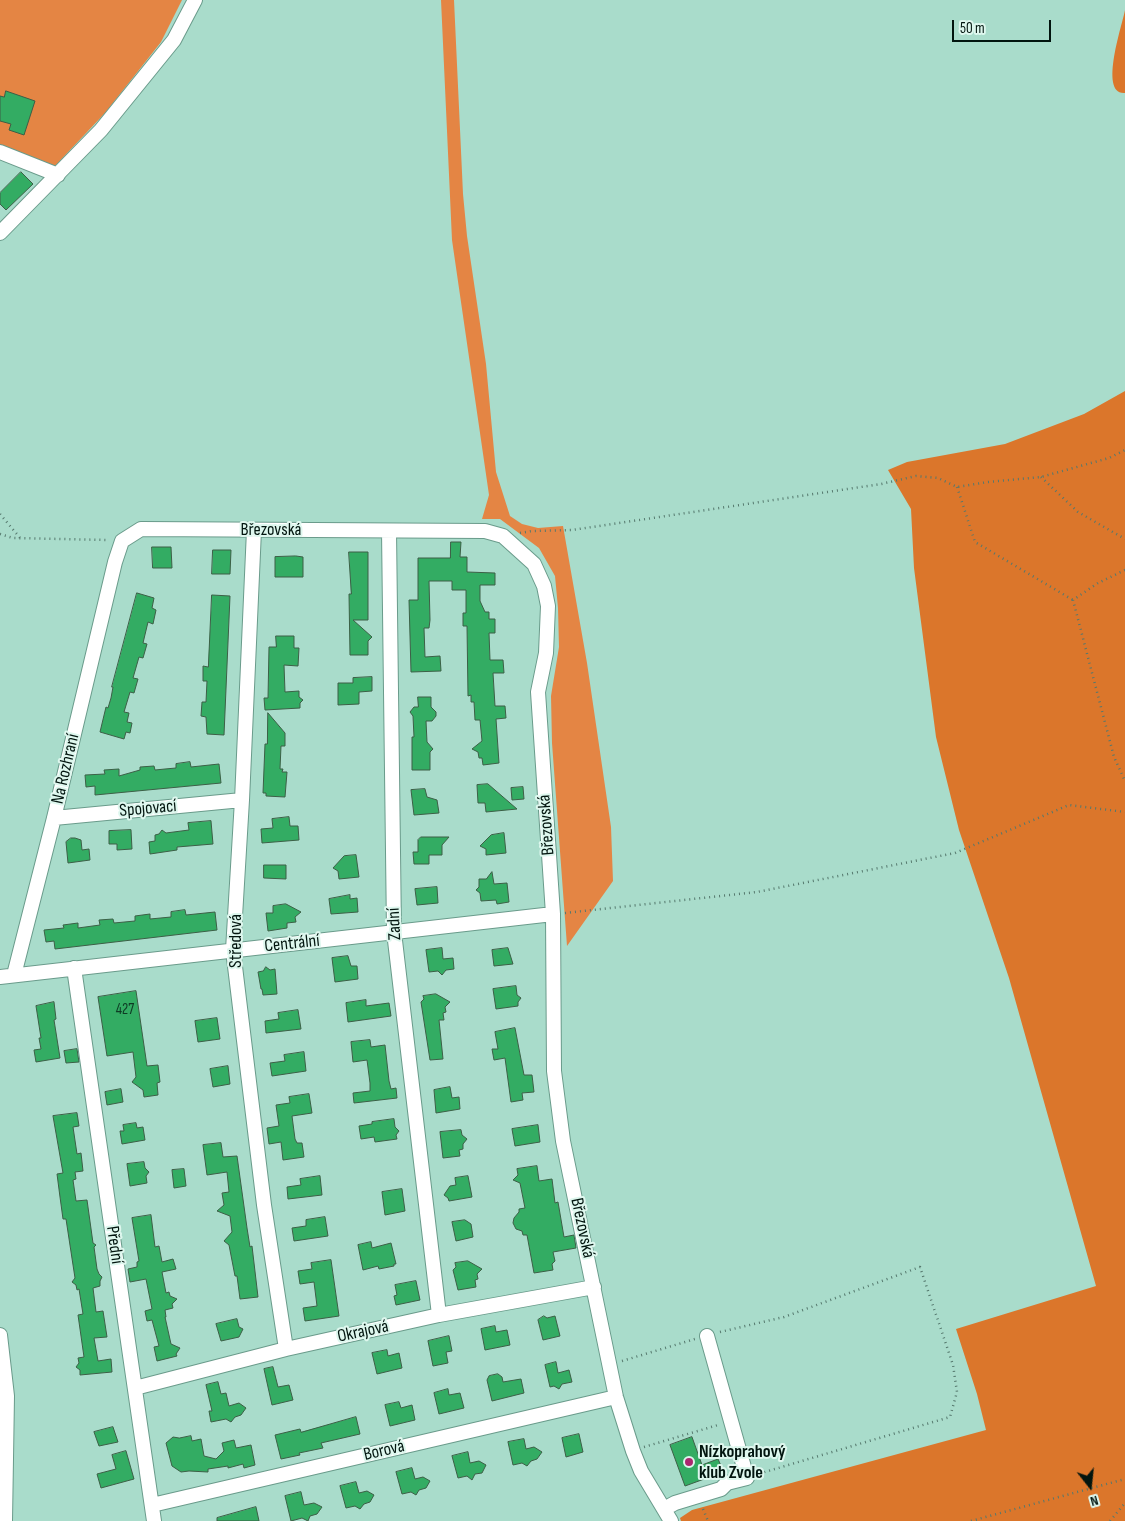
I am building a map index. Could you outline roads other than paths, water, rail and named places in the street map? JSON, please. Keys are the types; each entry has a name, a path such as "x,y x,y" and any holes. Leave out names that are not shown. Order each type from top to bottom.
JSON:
{"street":[{"path":"0,233 101,130 174,40 195,0"},
{"path":"0,152 58,175"},
{"name":"Březovská","path":"115,562 122,541 141,529 389,530 485,531 503,536 534,564 544,586 548,606 546,653 538,692 554,914 554,1071 563,1141 616,1397 641,1471 668,1515"},
{"name":"Středová","path":"254,530 233,950 264,1205 286,1349"},
{"name":"Zadní","path":"389,530 394,932 439,1315"},
{"name":"Na Rozhraní","path":"7,976 54,818 115,562"},
{"name":"Spojovací","path":"54,818 242,800"},
{"name":"Centrální","path":"7,976 554,914"},
{"name":"Přední","path":"74,968 154,1521"},
{"name":"Okrajová","path":"135,1388 286,1349 439,1315 594,1287"},
{"path":"0,1335 8,1396 5,1521"},
{"path":"668,1515 675,1503 722,1489 728,1484 747,1478 707,1336"},
{"name":"Borová","path":"152,1505 616,1397"}],"place":[{"name":"Nízkoprahový klub Zvole","path":"689,1462"}]}
